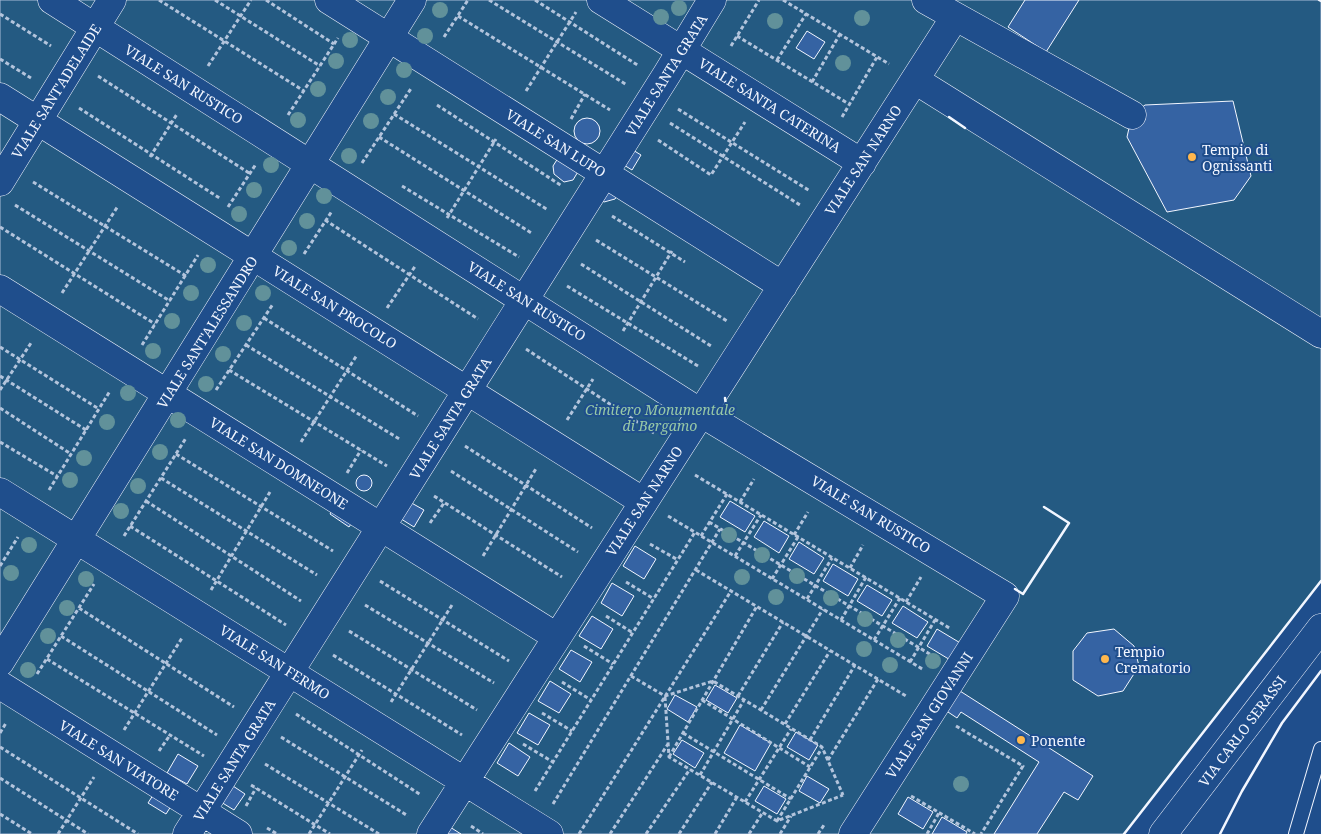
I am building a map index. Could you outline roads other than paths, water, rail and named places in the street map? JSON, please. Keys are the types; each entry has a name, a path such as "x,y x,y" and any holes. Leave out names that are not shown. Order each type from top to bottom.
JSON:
{"street":[{"name":"VIALE SAN RUSTICO","path":"52,0 701,413 1005,596"},
{"name":"VIALE SANT'ADELAIDE","path":"6,184 54,92 112,0"},
{"name":"VIALE SAN LUPO","path":"329,0 783,286"},
{"name":"VIALE SANT'ALESSANDRO","path":"0,662 78,540 412,0"},
{"name":"VIALE SANTA GRATA","path":"194,823 650,102 712,0"},
{"path":"926,0 1132,115"},
{"name":"VIALE SANTA CATERINA","path":"590,4 682,50 862,163"},
{"name":"VIALE SAN NARNO","path":"436,825 955,17"},
{"path":"915,80 1321,334"},
{"name":"VIALE SAN PROCOLO","path":"0,97 644,502"},
{"name":"VIALE SAN DOMNEONE","path":"0,289 557,637"},
{"name":"VIALE SAN FERMO","path":"0,492 536,826"},
{"name":"VIALE SAN GIOVANNI","path":"853,834 1005,596"},
{"name":"VIA CARLO SERASSI","path":"1163,834 1321,628"},
{"name":"VIALE SAN VIATORE","path":"11,692 109,754 194,823 238,834"}],"lane":[{"path":"1296,834 1321,748"}],"place":[{"name":"Tempio di Ognissanti","path":"1192,157"},
{"name":"Tempio Crematorio","path":"1105,659"},
{"name":"Ponente","path":"1021,740"}],"park label":[{"name":"Cimitero Monumentale di Bergamo","path":"660,418"}]}
